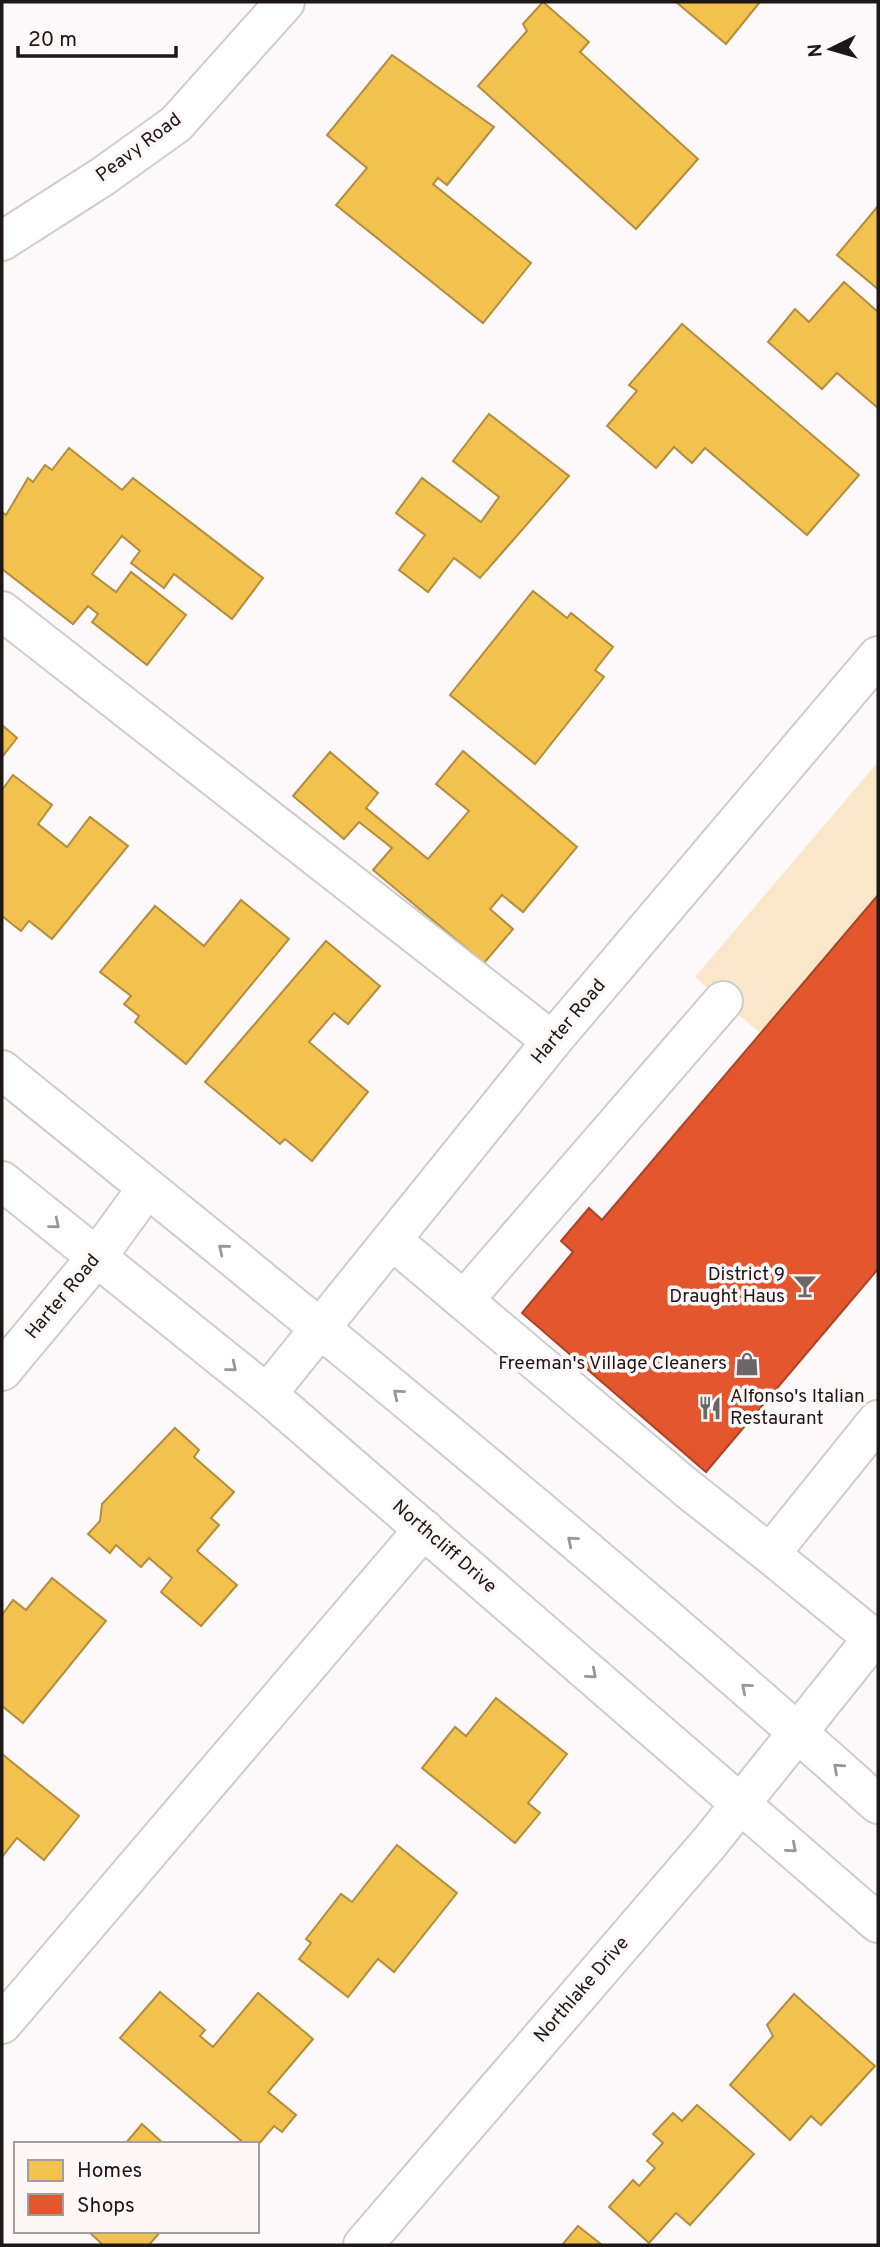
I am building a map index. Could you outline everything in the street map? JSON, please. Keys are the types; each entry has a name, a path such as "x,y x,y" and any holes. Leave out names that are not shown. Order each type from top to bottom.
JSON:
{"street":[{"name":"Peavy Road","path":"2,241 102,177 176,124 285,2"},
{"path":"2,611 552,1041"},
{"name":"Harter Road","path":"267,1394 552,1041 878,656"},
{"path":"464,1300 723,1001"},
{"path":"2,1070 319,1327 798,1732 878,1804"},
{"name":"Northcliff Drive","path":"2,1181 267,1394 878,1923"},
{"name":"Harter Road","path":"2,1371 96,1258 147,1188"},
{"path":"393,1241 688,1489 875,1640"},
{"path":"770,1554 878,1420"},
{"path":"2,2024 424,1529"},
{"name":"Northlake Drive","path":"363,2245 741,1804 875,1640"}],"shaded area":[{"path":"878,762 878,895 760,1033 695,977"}],"building: Homes":[{"path":"543,2 589,42 580,52 698,159 636,229 478,86 527,31 523,24"},
{"path":"676,2 760,2 726,44"},
{"path":"392,55 494,127 447,185 438,178 433,184 531,263 483,323 336,205 367,168 327,135"},
{"path":"878,206 878,289 837,255"},
{"path":"844,282 878,312 878,408 837,373 822,389 768,342 795,309 809,322"},
{"path":"682,324 859,475 807,535 705,448 692,463 674,447 656,468 607,426 637,391 629,385"},
{"path":"489,414 569,476 480,578 454,558 428,592 399,570 425,535 396,513 422,478 481,522 499,497 453,461"},
{"path":"69,448 122,490 133,478 263,578 232,619 174,574 164,588 131,563 140,551 122,536 92,574 116,592 131,572 186,615 147,665 92,622 98,614 88,606 73,624 2,569 2,512 6,515 28,478 33,482 45,465 52,470"},
{"path":"533,591 567,618 571,613 613,647 595,670 604,677 535,764 450,695"},
{"path":"2,725 17,738 2,757"},
{"path":"463,751 577,847 523,912 502,895 490,909 513,929 484,963 373,870 392,848 359,822 344,839 293,796 330,752 378,793 366,808 428,859 469,811 436,784"},
{"path":"13,775 52,805 38,824 67,847 90,817 128,846 52,939 29,921 21,931 2,916 2,790"},
{"path":"241,900 289,939 186,1064 135,1022 139,1016 124,1004 131,996 100,972 155,906 204,946"},
{"path":"326,941 380,986 348,1024 334,1013 309,1042 368,1092 312,1161 285,1139 280,1144 205,1082"},
{"path":"175,1428 199,1450 194,1457 234,1492 211,1518 219,1525 197,1551 237,1585 201,1626 161,1592 172,1578 149,1558 141,1567 116,1545 110,1553 88,1534 100,1521 102,1504"},
{"path":"52,1578 106,1621 23,1723 2,1706 2,1615 13,1600 26,1610"},
{"path":"496,1698 567,1754 528,1803 540,1813 515,1843 422,1768 455,1727 466,1736"},
{"path":"2,1754 79,1816 44,1860 17,1838 2,1857"},
{"path":"397,1845 457,1893 394,1972 378,1959 348,1997 299,1959 311,1943 306,1939 341,1894 352,1902"},
{"path":"160,1992 205,2030 200,2036 213,2047 258,1993 313,2039 268,2092 296,2115 282,2132 274,2126 259,2144 243,2142 120,2038"},
{"path":"794,1994 875,2066 821,2125 811,2116 790,2140 730,2085 773,2036 767,2025"},
{"path":"697,2105 754,2154 690,2225 676,2213 649,2243 609,2207 633,2180 639,2186 655,2168 647,2161 663,2143 653,2134 673,2113 682,2121"},
{"path":"142,2124 162,2142 127,2142"},
{"path":"578,2226 602,2245 562,2245"},
{"path":"90,2233 159,2233 149,2245 103,2245"}],"building: Shops":[{"path":"878,895 878,1269 706,1472 522,1313 573,1252 561,1241 589,1208 602,1220"}],"place":[{"name":"District 9 Draught Haus","path":"805,1286"},
{"name":"Freeman's Village Cleaners","path":"747,1364"},
{"name":"Alfonso's Italian Restaurant","path":"710,1408"}]}
